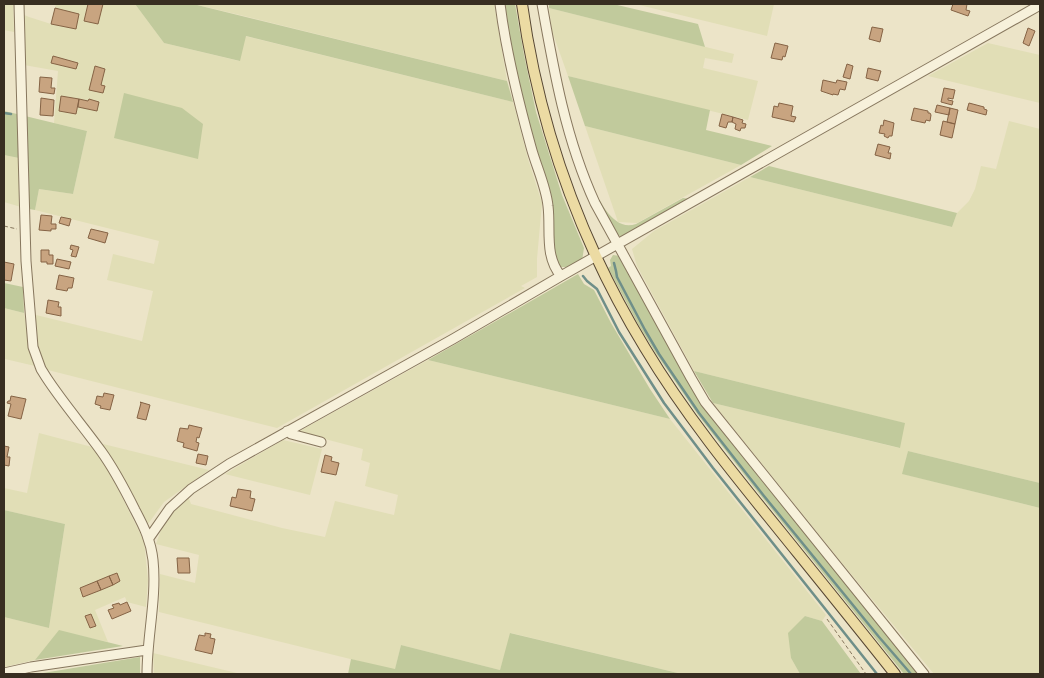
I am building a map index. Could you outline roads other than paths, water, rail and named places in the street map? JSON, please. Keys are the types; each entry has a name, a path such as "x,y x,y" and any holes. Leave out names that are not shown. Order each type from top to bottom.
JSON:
{"main road":[{"path":"522,4 533,68 550,136 569,192 596,257 619,303 645,349 691,417 752,497 895,674"}],"street":[{"path":"19,4 26,261 33,347 39,364 53,388 102,453 149,538 154,575 154,596 147,650 147,674"},
{"path":"500,4 502,23 517,94 548,206 550,252 557,271 561,276"},
{"path":"542,4 567,126 587,185 691,378 705,402 924,674"},
{"path":"149,538 170,508 191,489 230,464 1040,5"},
{"path":"287,431 321,442"},
{"path":"4,673 147,650"}],"waterway":[{"path":"4,113 11,114"},
{"path":"614,263 617,277 645,330 699,413 764,496 911,674"},
{"path":"583,276 597,289 619,332 664,403 713,468 877,674"}]}
